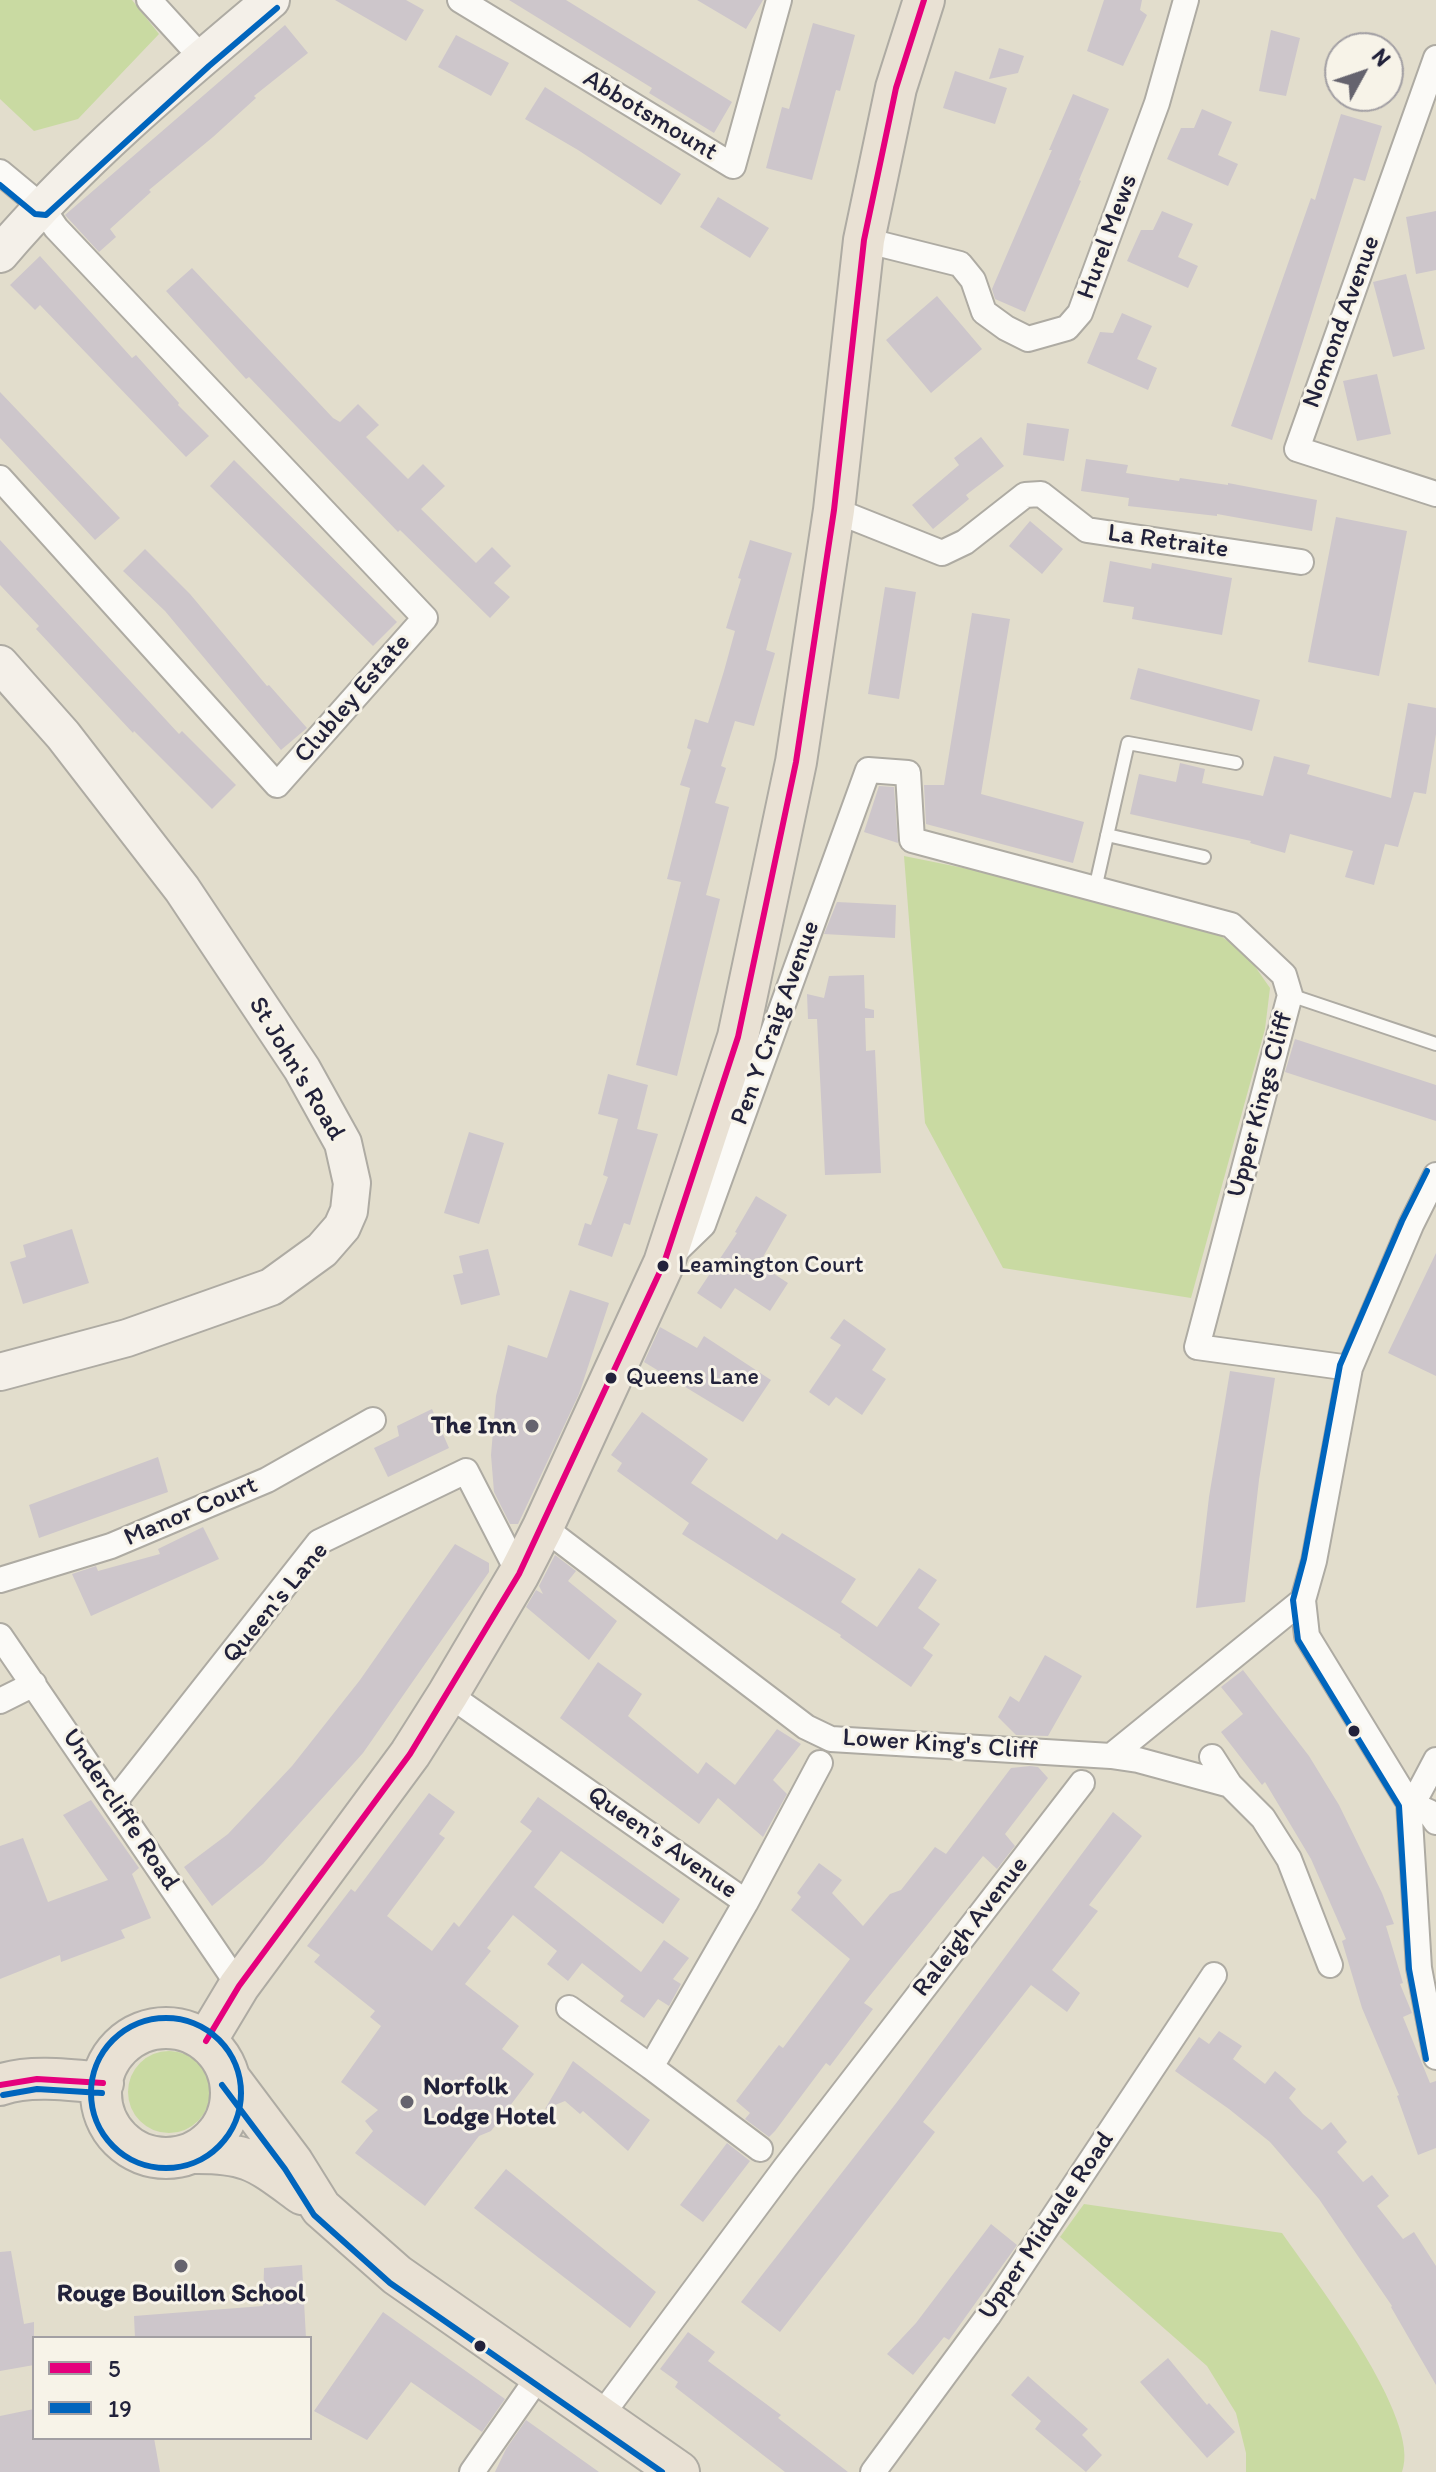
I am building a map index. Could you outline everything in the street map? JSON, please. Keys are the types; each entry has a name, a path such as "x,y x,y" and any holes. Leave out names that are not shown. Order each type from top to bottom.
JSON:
{"main road":[{"path":"0,254 41,206 202,58 271,0"},
{"path":"206,2041 239,1986 410,1754 519,1574 664,1263 741,1022 796,762 834,510 864,240 896,88 924,0"},
{"name":"St John's Road","path":"0,664 63,735 182,889 302,1069 343,1143 352,1183 349,1211 342,1227 322,1250 271,1287 127,1338 0,1372"},
{"path":"321,2208 293,2163 230,2079 221,2058 206,2041 188,2031 167,2028 147,2031 128,2040 113,2054 104,2073 101,2093 105,2114 114,2132 130,2147 148,2155 171,2158 192,2153 229,2152 260,2163 321,2208 397,2275 679,2472"},
{"path":"0,2085 9,2081 63,2079 103,2083"},
{"path":"192,2153 211,2140 225,2123 231,2101 230,2079"}],"street":[{"path":"149,0 202,58"},
{"name":"Abbotsmount","path":"460,0 733,166 779,0"},
{"name":"Hurel Mews","path":"864,240 960,264 973,280 984,312 1028,339 1067,328 1080,313 1157,103 1186,0"},
{"name":"Nomond Avenue","path":"1436,58 1297,449 1436,494"},
{"path":"0,172 41,206"},
{"name":"Clubley Estate","path":"0,478 277,785 425,618 56,228 41,206"},
{"name":"La Retraite","path":"834,510 942,553 965,542 1025,495 1041,494 1087,530 1301,562"},
{"name":"Pen Y Craig Avenue","path":"664,1263 703,1225 868,770"},
{"name":"Upper Kings Cliff","path":"868,770 908,773 912,840 1231,925 1284,975 1290,995 1197,1347 1350,1368"},
{"path":"1436,1175 1411,1225 1350,1368 1314,1561 1303,1600 1307,1636 1409,1803 1419,1968 1436,2057"},
{"name":"Manor Court","path":"0,1580 111,1546 267,1480 373,1420"},
{"name":"Queen's Lane","path":"115,1801 319,1542 466,1471 519,1574"},
{"name":"Lower King's Cliff","path":"543,1527 806,1727 831,1739 1111,1756 1138,1760 1230,1785"},
{"path":"1111,1756 1303,1600"},
{"name":"Undercliffe Road","path":"0,1636 239,1986"},
{"path":"0,1701 34,1684"},
{"name":"Queen's Avenue","path":"448,1694 746,1902 820,1763"},
{"path":"1212,1757 1230,1785 1263,1818 1289,1859 1330,1965"},
{"path":"1409,1803 1418,1794 1436,1760"},
{"name":"Raleigh Avenue","path":"600,2417 785,2168 1082,1783"},
{"path":"1409,1803 1429,1812 1436,1822"},
{"path":"651,2067 746,1902"},
{"name":"Upper Midvale Road","path":"873,2472 988,2316 1214,1975"},
{"path":"569,2008 760,2149"},
{"path":"472,2472 539,2376"}],"lane":[{"path":"1095,889 1128,743 1236,763"},
{"path":"1107,835 1204,857"},
{"path":"1290,995 1436,1044"}],"green space":[{"path":"0,0 132,0 159,34 78,119 34,131 0,99"},
{"path":"904,856 1018,879 1218,934 1247,955 1270,988 1265,1029 1191,1298 1003,1268 925,1123"},
{"path":"161,2051 177,2051 192,2058 203,2069 210,2092 207,2108 198,2121 177,2133 161,2133 146,2126 135,2115 128,2100 128,2084 135,2069 146,2058"},
{"path":"1084,2204 1282,2233 1339,2314 1381,2385 1396,2419 1404,2448 1402,2472 1246,2472 1246,2453 1236,2413 1207,2366 1060,2237"}],"building":[{"path":"335,0 406,0 424,10 406,41"},
{"path":"509,0 566,0 732,102 714,133 649,93 652,88"},
{"path":"697,0 763,0 746,29"},
{"path":"1104,0 1142,0 1140,10 1147,15 1123,66 1087,51"},
{"path":"813,23 855,35 840,91 836,90 812,180 766,168 782,107 789,109"},
{"path":"285,25 308,53 254,96 256,98 213,137 149,190 151,192 110,229 116,237 99,252 65,215"},
{"path":"1271,30 1300,38 1286,96 1259,91"},
{"path":"456,35 509,63 491,96 438,67"},
{"path":"999,48 1024,56 1018,73 989,79"},
{"path":"955,71 1007,88 995,124 943,108"},
{"path":"545,87 681,174 661,205 525,119"},
{"path":"1073,94 1109,109 1025,312 995,299 992,289"},
{"path":"1202,109 1232,122 1218,155 1238,164 1228,186 1167,159 1181,128 1194,128"},
{"path":"1341,114 1382,126 1365,181 1354,178 1272,440 1231,426 1311,198 1315,200"},
{"path":"718,197 769,228 750,258 700,227"},
{"path":"1162,211 1193,224 1178,257 1198,266 1188,288 1127,261 1141,230 1153,230"},
{"path":"1436,211 1436,270 1416,274 1406,217"},
{"path":"40,256 132,358 136,355 209,436 186,457 40,305 35,310 10,285"},
{"path":"192,268 333,418 340,422 358,404 379,425 366,437 408,479 423,464 445,486 421,509 476,563 492,547 511,566 494,583 510,597 490,618 400,530 398,532 249,377 246,379 166,291"},
{"path":"1406,274 1425,349 1393,357 1373,282"},
{"path":"937,296 982,349 931,393 886,340"},
{"path":"1122,313 1152,326 1137,359 1157,368 1148,390 1087,363 1100,332 1113,333"},
{"path":"1377,374 1391,434 1357,441 1343,381"},
{"path":"0,392 120,518 95,540 0,438"},
{"path":"1027,423 1069,429 1064,461 1023,455"},
{"path":"981,437 1004,466 966,495 969,499 933,529 912,505 959,465 954,458"},
{"path":"1086,459 1128,465 1126,473 1179,481 1180,478 1228,483 1317,500 1312,531 1217,514 1128,506 1129,498 1081,491"},
{"path":"234,460 397,622 373,646 210,486"},
{"path":"1336,517 1407,531 1379,676 1308,662"},
{"path":"1030,521 1063,549 1042,574 1009,546"},
{"path":"0,540 179,734 182,731 236,785 212,809 133,733 36,629 39,626 0,585"},
{"path":"750,540 792,553 766,650 775,653 754,726 735,721 721,766 726,768 715,803 729,807 706,895 720,899 677,1076 636,1065 681,882 667,879 690,788 680,785 691,750 687,748 695,719 708,723 724,671 735,631 726,628"},
{"path":"145,549 190,594 267,686 307,728 281,750 165,611 123,571"},
{"path":"1110,561 1151,569 1152,563 1232,578 1222,635 1132,619 1134,607 1103,602"},
{"path":"885,587 916,592 899,699 868,694"},
{"path":"972,613 1010,619 981,794 1084,822 1073,863 926,824 924,785 944,785"},
{"path":"1138,668 1260,700 1252,731 1130,699"},
{"path":"1408,703 1436,708 1436,734 1426,794 1414,792 1398,847 1385,844 1374,885 1345,877 1353,851 1290,834 1285,853 1251,841 1130,814 1139,774 1176,782 1180,763 1205,769 1202,783 1263,796 1274,756 1310,765 1307,774 1391,798"},
{"path":"879,786 894,787 898,843 864,832"},
{"path":"837,902 896,905 895,938 824,934"},
{"path":"864,975 865,1008 874,1010 874,1018 865,1018 866,1051 875,1050 881,1173 825,1175 817,1019 808,1019 807,994 824,998 829,976"},
{"path":"1295,1039 1436,1085 1436,1121 1285,1072"},
{"path":"608,1074 648,1085 637,1129 658,1134 630,1225 624,1223 612,1257 578,1245 585,1223 591,1225 608,1177 603,1175 618,1119 598,1114"},
{"path":"469,1132 504,1143 479,1224 444,1213"},
{"path":"756,1196 787,1215 759,1264 788,1283 770,1311 735,1288 721,1309 697,1293 737,1233"},
{"path":"72,1229 89,1283 23,1304 10,1262 26,1257 23,1245"},
{"path":"488,1249 500,1295 461,1305 453,1275 463,1273 459,1256"},
{"path":"1436,1253 1436,1376 1388,1353"},
{"path":"570,1290 609,1303 579,1394 518,1524 510,1524 494,1492 491,1455 496,1396 508,1345 547,1358"},
{"path":"844,1319 886,1349 872,1370 886,1379 862,1415 836,1397 829,1406 809,1392 841,1345 830,1338"},
{"path":"660,1327 697,1348 704,1336 771,1380 743,1422 644,1362"},
{"path":"1230,1371 1275,1378 1245,1602 1196,1608 1209,1497"},
{"path":"432,1409 449,1448 388,1477 374,1448 399,1436 397,1426"},
{"path":"642,1412 708,1459 691,1483 777,1540 782,1533 856,1579 841,1602 877,1627 919,1568 937,1580 918,1608 940,1624 923,1648 933,1655 911,1687 841,1635 682,1534 689,1523 617,1471 622,1463 611,1455"},
{"path":"158,1457 168,1492 39,1538 29,1505"},
{"path":"203,1527 219,1559 91,1616 72,1574 96,1566 98,1571 160,1554 158,1549"},
{"path":"455,1544 489,1563 489,1572 363,1753 263,1864 212,1906 184,1867 228,1834 292,1766 360,1680"},
{"path":"555,1555 576,1571 568,1581 617,1621 589,1660 526,1607 536,1590 543,1594 539,1586"},
{"path":"1045,1655 1082,1676 1048,1736 1016,1735 998,1717 1010,1696 1019,1702"},
{"path":"598,1662 642,1694 628,1716 698,1774 706,1762 735,1785 777,1729 801,1744 773,1780 787,1794 763,1837 718,1798 699,1824 560,1718"},
{"path":"1243,1670 1309,1756 1339,1805 1394,1924 1386,1926 1403,1983 1400,1984 1412,2013 1403,2017 1430,2083 1436,2081 1436,2148 1418,2155 1399,2095 1362,2008 1342,1941 1346,1939 1311,1859 1265,1782 1262,1785 1221,1732 1243,1714 1221,1687"},
{"path":"1038,1767 1048,1778 1005,1834 1015,1846 997,1869 983,1856 864,2003 873,2009 830,2066 826,2063 769,2137 745,2119 750,2113 736,2101 779,2045 783,2048 850,1959 791,1910 801,1897 797,1893 819,1863 842,1880 832,1893 863,1926 890,1894 901,1890 935,1847 946,1854 1011,1768"},
{"path":"429,1793 455,1812 439,1834 445,1838 387,1916 432,1951 454,1922 459,1927 532,1831 520,1822 538,1797 680,1899 663,1924 561,1851 534,1887 641,1972 664,1940 689,1958 673,1979 681,1984 669,2006 658,1999 644,2018 620,2001 624,1996 582,1963 568,1981 547,1964 557,1951 513,1915 487,1948 491,1951 465,1984 519,2026 502,2049 534,2074 491,2131 479,2136 425,2206 355,2153 373,2131 365,2121 378,2110 341,2082 381,2026 370,2017 375,2011 314,1962 320,1955 307,1946 351,1889 355,1892"},
{"path":"91,1800 139,1868 132,1874 151,1918 121,1930 125,1938 61,1962 60,1955 0,1979 0,1846 23,1838 48,1902 108,1880 63,1815"},
{"path":"1113,1812 1142,1836 1089,1905 1098,1911 1052,1970 1080,1993 1067,2012 1031,1985 923,2122 935,2132 780,2332 741,2302 897,2102"},
{"path":"1219,2031 1242,2046 1233,2059 1265,2084 1275,2071 1296,2089 1289,2098 1303,2114 1322,2130 1331,2122 1347,2142 1337,2152 1363,2182 1372,2175 1389,2196 1377,2206 1403,2239 1414,2232 1436,2266 1436,2385 1392,2306 1319,2199 1270,2142 1175,2071 1199,2037 1209,2044"},
{"path":"573,2061 650,2120 628,2151 583,2111 580,2114 565,2101 545,2109"},
{"path":"727,2143 750,2161 703,2222 680,2205"},
{"path":"506,2169 656,2292 630,2328 474,2208"},
{"path":"991,2224 1017,2245 949,2340 944,2337 913,2375 887,2354 916,2323"},
{"path":"11,2251 24,2324 34,2322 34,2336 32,2365 0,2371 0,2252"},
{"path":"302,2265 306,2336 135,2336 134,2316 263,2306 264,2268"},
{"path":"383,2312 505,2399 482,2432 411,2382 367,2440 314,2411"},
{"path":"688,2332 715,2352 708,2361 781,2415 778,2418 848,2472 785,2472 675,2387 678,2382 660,2369"},
{"path":"1168,2358 1207,2405 1209,2403 1235,2432 1207,2458 1140,2382"},
{"path":"1028,2376 1088,2429 1082,2435 1102,2455 1086,2472 1035,2429 1041,2421 1011,2395"},
{"path":"32,2409 32,2440 154,2440 160,2472 0,2472 0,2416"},
{"path":"526,2420 599,2472 495,2472"}],"transit line":[{"name":"5","path":"206,2041 239,1986 410,1754 519,1574 664,1263 738,1037 796,762 834,510 864,240 896,88 924,0"},
{"name":"19","path":"0,185 35,214 46,215 277,8"},
{"name":"19","path":"1426,2059 1409,1969 1399,1806 1298,1640 1293,1600 1304,1559 1340,1365 1427,1171"},
{"name":"19","path":"166,2018 195,2024 219,2040 235,2064 241,2093 235,2122 219,2146 195,2162 166,2168 137,2162 113,2146 97,2122 91,2093 97,2064 113,2040 137,2024 166,2018"},
{"name":"5","path":"0,2085 37,2079 103,2083"},
{"name":"19","path":"222,2085 285,2169 314,2215 390,2283 662,2472"},
{"name":"19","path":"3,2095 37,2089 102,2093"}],"place":[{"name":"Leamington Court","path":"663,1266"},
{"name":"Queens Lane","path":"611,1378"},
{"name":"The Inn","path":"532,1426"},
{"name":"Norfolk Lodge Hotel","path":"407,2102"},
{"name":"Rouge Bouillon School","path":"181,2266"}]}
